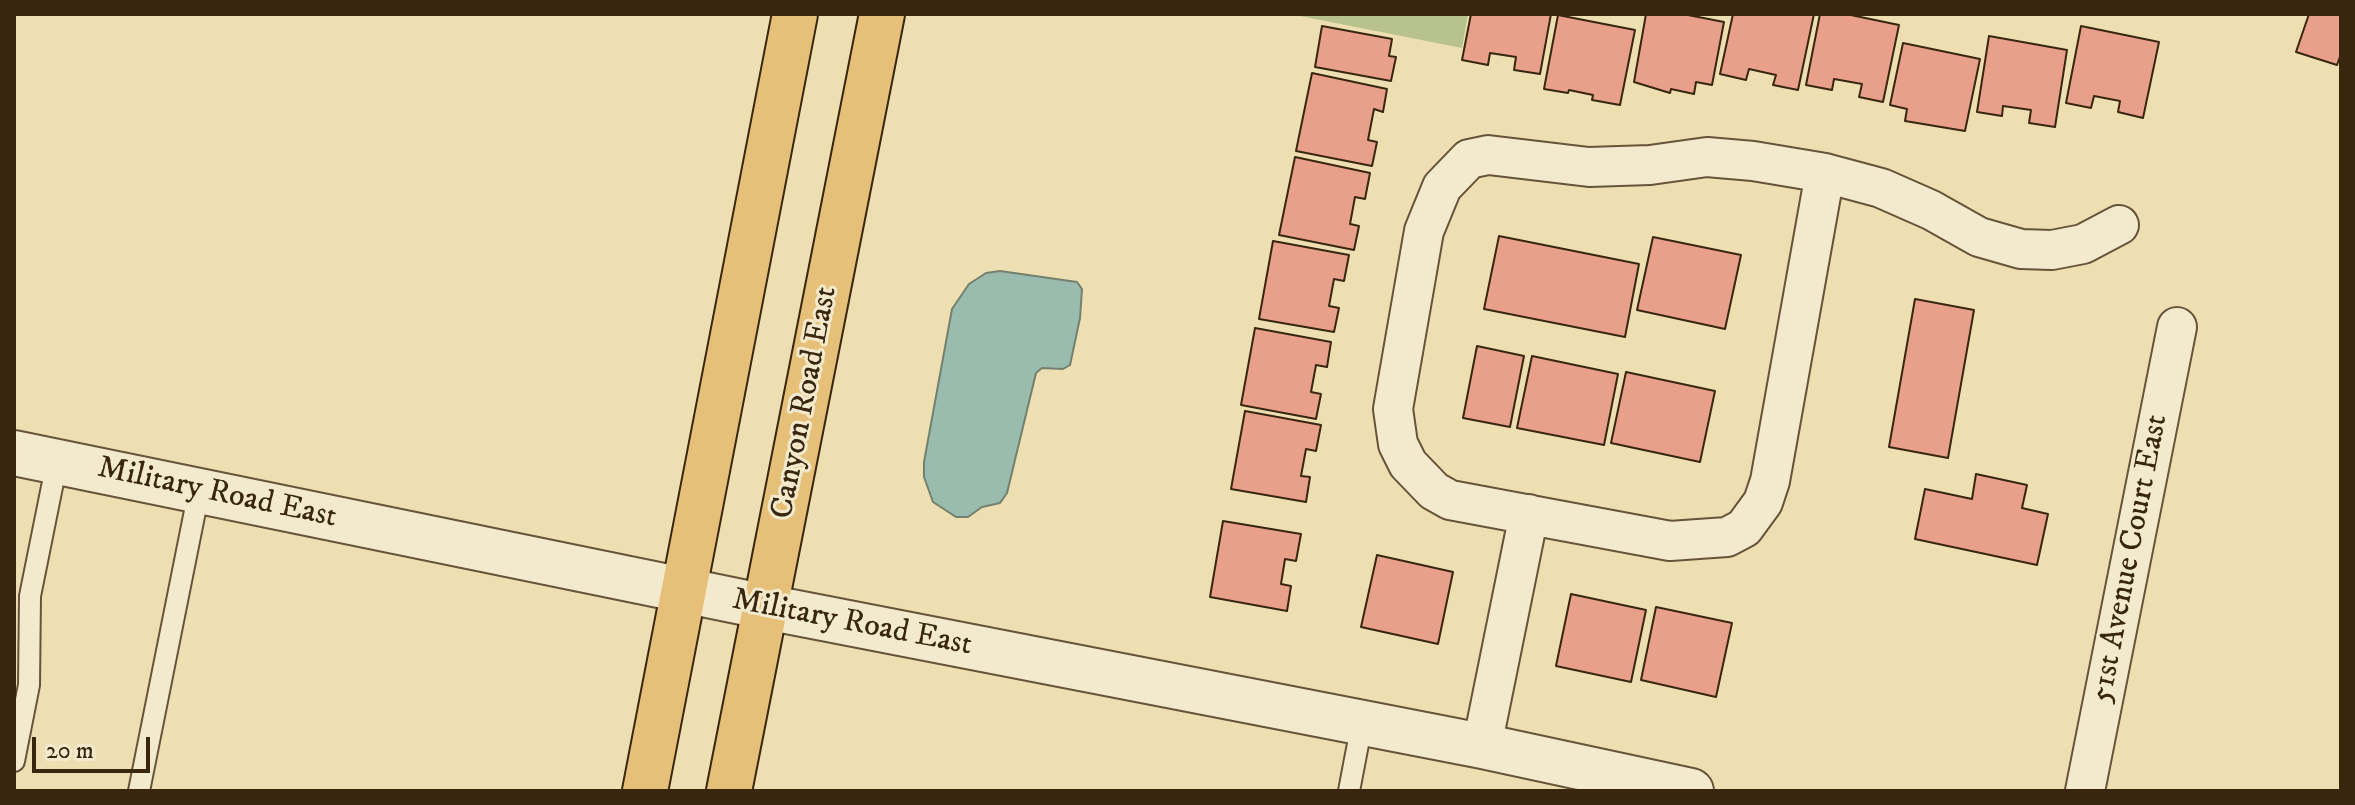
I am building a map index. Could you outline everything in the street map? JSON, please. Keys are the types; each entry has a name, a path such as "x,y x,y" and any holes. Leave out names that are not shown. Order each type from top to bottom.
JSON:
{"main road":[{"path":"645,791 795,14"},
{"name":"Canyon Road East","path":"729,791 882,14"}],"street":[{"path":"1825,173 1770,481 1753,519 1727,537 1670,541 1450,500 1434,491 1408,464 1398,444 1393,409 1424,231 1442,187 1469,159 1488,155 1589,167 1650,165 1707,157 1825,173 1881,188 1931,210 1979,237 2021,249 2052,250 2083,244 2119,225"},
{"name":"51st Avenue Court East","path":"2085,791 2177,327"},
{"name":"Military Road East","path":"14,453 766,607 1482,746 1691,791"},
{"path":"1482,746 1529,514"}],"lane":[{"path":"14,761 29,685 30,596 57,462"},
{"path":"139,791 199,491"},
{"path":"1349,791 1362,723"}],"green space":[{"path":"1290,14 1468,14 1462,48"}],"shaded area":[{"path":"1000,271 1077,282 1082,289 1080,318 1070,365 1063,369 1042,368 1036,373 1007,493 1000,503 982,507 968,517 956,517 933,502 924,477 924,462 952,309 969,284 986,273"}],"building":[{"path":"1471,14 1551,14 1540,74 1514,70 1516,57 1490,53 1488,65 1462,60"},
{"path":"1646,14 1683,14 1724,22 1712,85 1696,82 1694,94 1671,89 1670,93 1634,82"},
{"path":"1733,14 1814,14 1798,90 1773,85 1776,75 1749,69 1746,80 1720,74"},
{"path":"1820,14 1846,14 1899,25 1883,102 1859,97 1862,84 1834,79 1832,90 1806,85"},
{"path":"2309,14 2341,14 2341,54 2337,65 2296,52"},
{"path":"1558,15 1635,30 1620,105 1592,100 1593,95 1544,89"},
{"path":"1322,26 1392,39 1389,56 1396,57 1391,81 1315,67"},
{"path":"2081,26 2159,42 2143,118 2118,112 2120,101 2094,96 2091,108 2066,103"},
{"path":"1989,36 2067,50 2055,127 2029,123 2031,110 2003,106 2002,116 1977,112"},
{"path":"1903,43 1980,59 1965,131 1905,121 1907,109 1890,105"},
{"path":"1312,73 1387,89 1383,112 1374,109 1368,140 1377,142 1372,166 1296,151"},
{"path":"1295,157 1370,173 1365,199 1355,197 1350,224 1359,226 1354,250 1279,235"},
{"path":"1499,236 1639,264 1625,337 1484,309"},
{"path":"1653,237 1741,255 1725,329 1637,310"},
{"path":"1273,241 1349,255 1344,281 1334,279 1329,306 1339,308 1334,332 1259,319"},
{"path":"1915,299 1974,310 1948,458 1889,447"},
{"path":"1255,328 1331,342 1327,367 1316,365 1311,392 1321,394 1316,419 1241,405"},
{"path":"1477,346 1524,356 1510,427 1463,418"},
{"path":"1532,356 1618,374 1604,445 1517,428"},
{"path":"1626,372 1715,391 1700,462 1611,443"},
{"path":"1245,411 1321,425 1316,451 1306,449 1301,476 1310,477 1306,502 1231,489"},
{"path":"1976,474 2027,485 2022,508 2048,514 2037,565 1915,539 1925,489 1972,499"},
{"path":"1223,521 1301,534 1296,561 1285,559 1281,584 1291,586 1287,611 1210,597"},
{"path":"1377,555 1453,572 1438,644 1361,627"},
{"path":"1571,594 1646,610 1631,682 1556,666"},
{"path":"1656,607 1732,623 1716,697 1641,680"}]}
